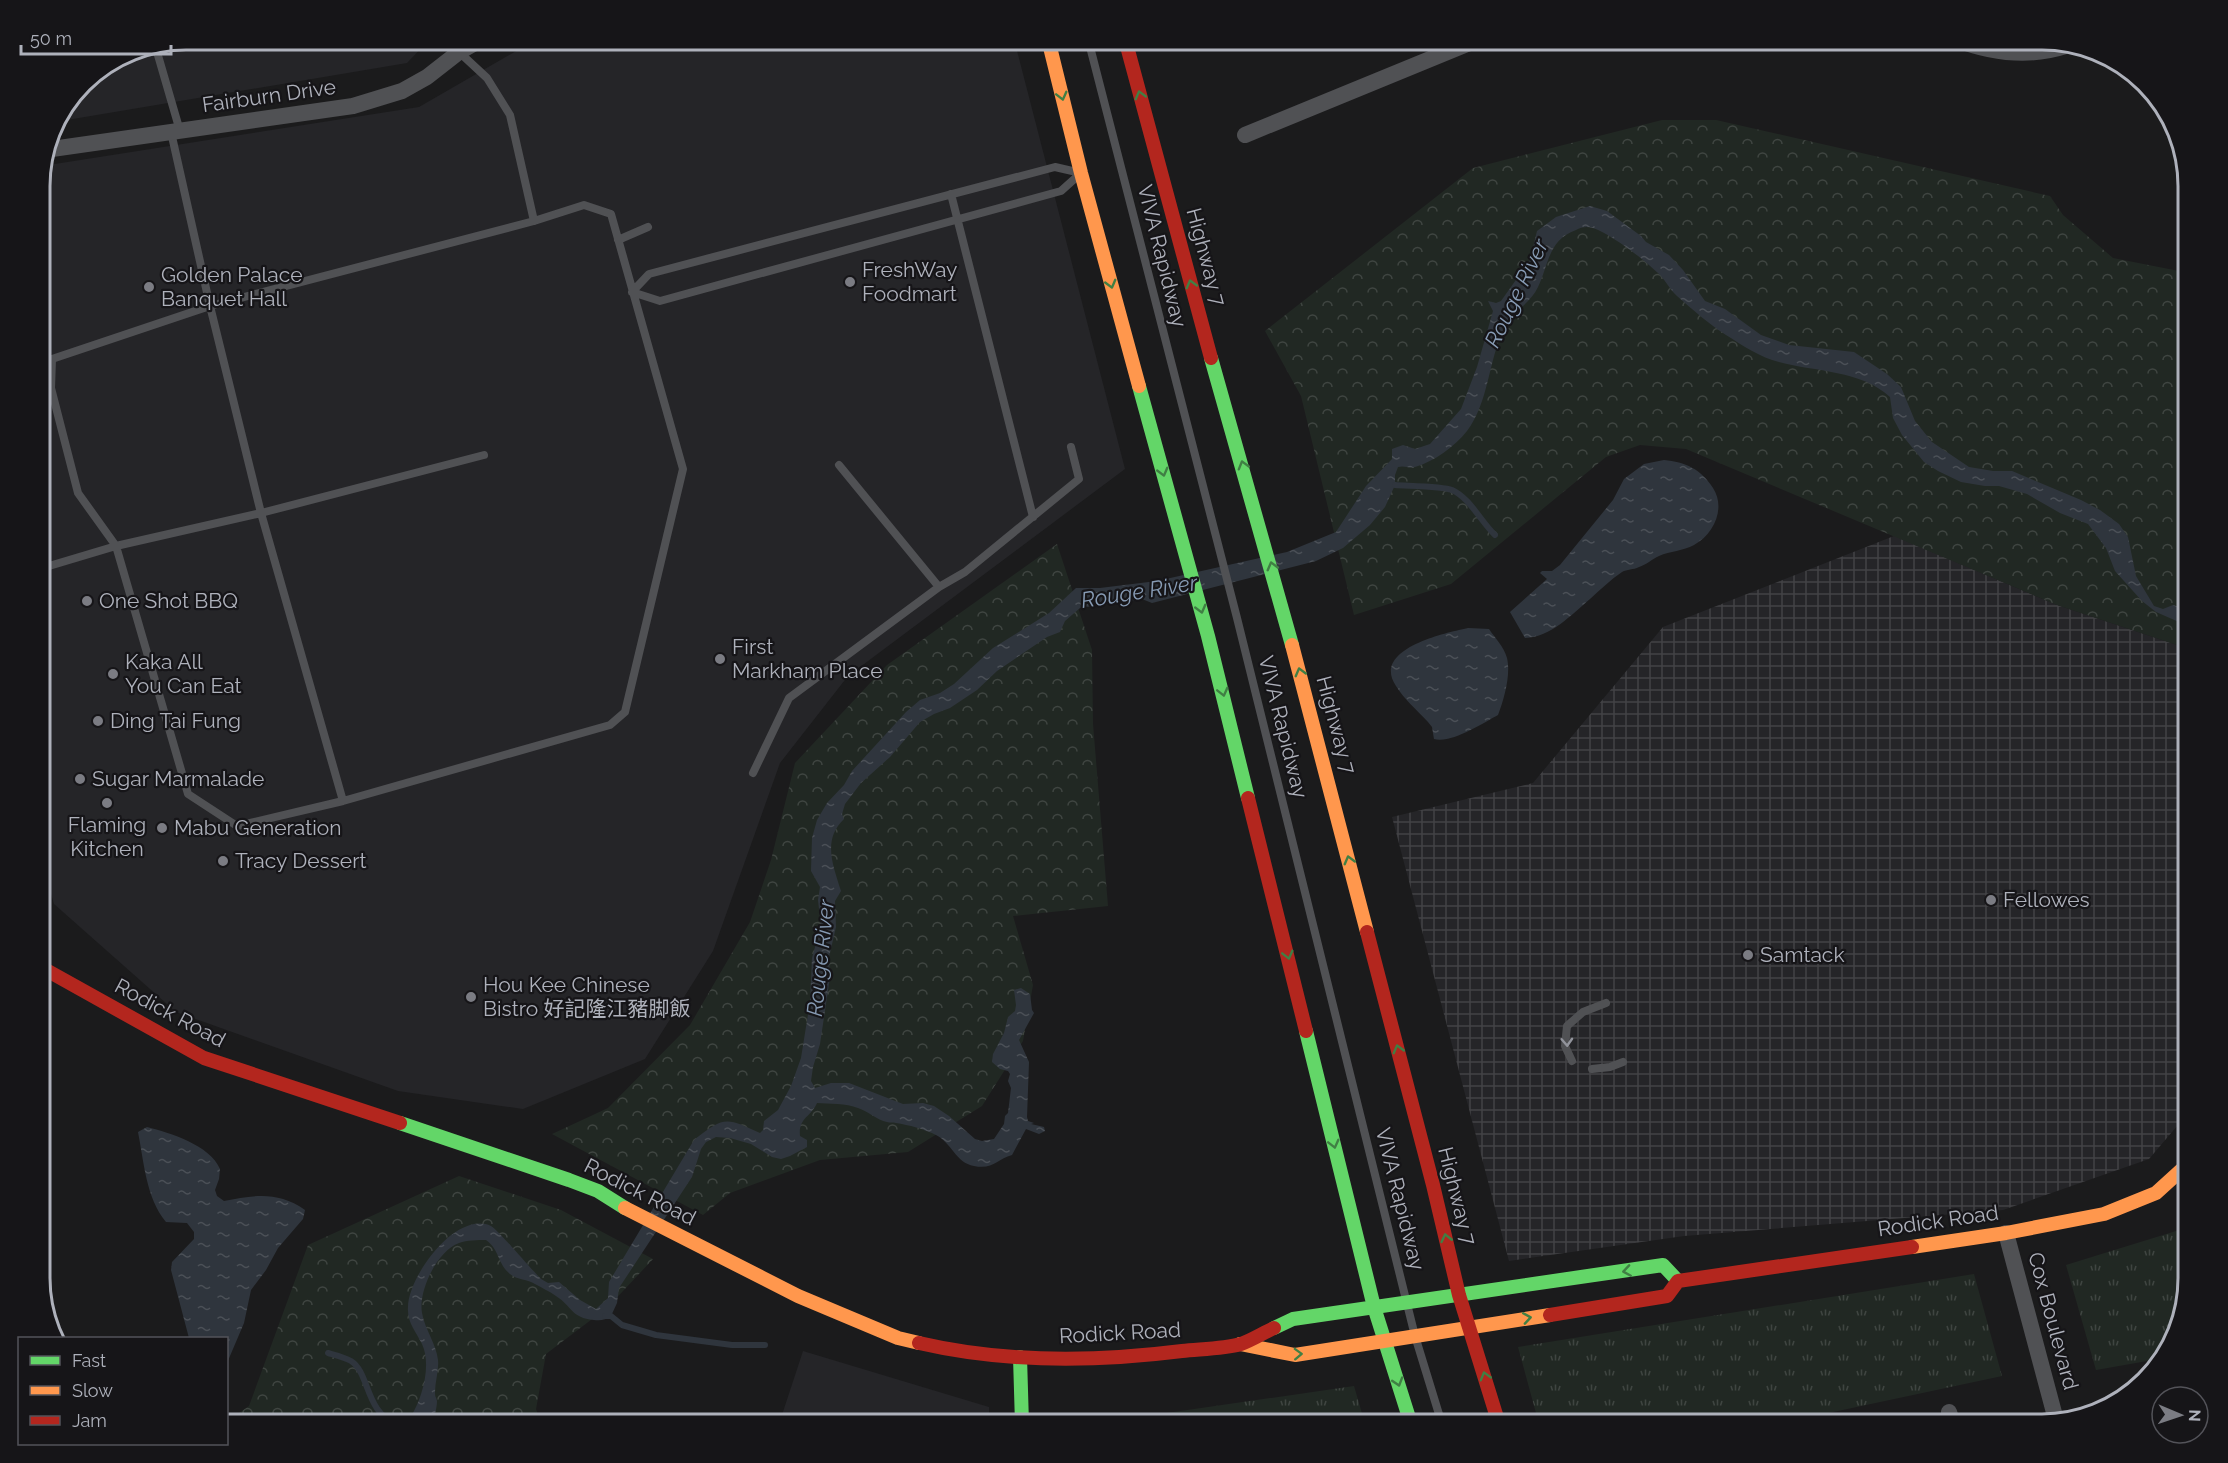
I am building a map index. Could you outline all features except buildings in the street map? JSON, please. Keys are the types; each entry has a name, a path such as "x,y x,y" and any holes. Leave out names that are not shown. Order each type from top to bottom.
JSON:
{"main road":[{"path":"1051,50 1081,173 1208,636 1374,1307 1408,1414"},
{"name":"Highway 7","path":"1128,50 1206,340 1260,521 1433,1185 1459,1295 1496,1414"},
{"name":"Rodick Road","path":"50,972 204,1058 598,1191 636,1215 777,1286 898,1338 949,1350 1020,1357 1105,1359 1240,1344 1295,1355 1470,1328 1667,1296 1678,1281 2006,1233 2104,1214 2156,1192 2178,1173"},
{"name":"Rodick Road","path":"1240,1344 1293,1319 1407,1301 1663,1265 1678,1281"},
{"path":"1020,1357 1022,1414"}],"street":[{"name":"Fairburn Drive","path":"55,149 353,106 402,91 427,77 450,50"},
{"path":"1245,135 1452,50"},
{"path":"1994,50 2010,52 2054,51"},
{"name":"Cox Boulevard","path":"2006,1233 2054,1413"}],"lane":[{"path":"459,50 486,78 510,115 534,221"},
{"name":"VIVA Rapidway","path":"1091,50 1237,618 1415,1336 1439,1414"},
{"path":"157,53 176,132 210,306 261,513 343,801"},
{"path":"632,292 649,273 1055,167 1081,173"},
{"path":"632,292 660,301 1061,191 1081,173"},
{"path":"951,194 1033,517"},
{"path":"584,205 611,214 618,240 648,339 649,352 683,469 625,712 610,725 343,801 237,826 188,794 116,546 78,493 51,388 52,359 210,306 534,221 584,205"},
{"path":"618,240 648,227"},
{"path":"753,773 789,698 939,587 965,572 1079,479 1071,447"},
{"path":"50,566 116,546 261,513 484,455"},
{"path":"839,465 939,587"},
{"path":"1572,1061 1564,1046 1567,1026 1583,1012 1606,1003"},
{"path":"1592,1069 1610,1067 1623,1062"}],"shaded area":[{"path":"419,50 407,63 67,120 83,96 103,78 142,57 168,51"},
{"path":"518,50 1017,50 1125,469 848,676 780,763 713,951 645,1059 523,1109 398,1091 176,1012 54,904 50,890 51,165 419,107"},
{"path":"1894,536 2057,605 2178,645 2178,1125 2149,1159 2003,1210 1684,1236 1509,1261 1392,817 1533,783 1663,627"},
{"path":"803,1351 989,1407 989,1414 782,1414"}],"green space":[{"path":"1662,120 1716,120 2050,196 2063,215 2113,258 2178,271 2178,645 2057,605 1686,449 1640,445 1606,457 1451,584 1354,615 1301,396 1265,331 1473,168"},
{"path":"1057,544 1092,650 1093,724 1108,906 1013,916 1033,985 1023,1041 982,1106 908,1152 820,1160 730,1193 703,1215 552,1134 608,1108 690,1025 750,922 771,860 795,763 887,665"},
{"path":"459,1176 561,1210 653,1259 608,1307 546,1354 536,1409 538,1414 238,1414 249,1406 308,1245"},
{"path":"2178,1230 2178,1277 2174,1312 2164,1337 2150,1360 2096,1370 2066,1265"},
{"path":"1974,1274 2002,1376 1824,1414 1536,1414 1518,1347"},
{"path":"1354,1386 1362,1414 1160,1414"}],"water":[{"name":"Rouge River","path":"1590,206 1607,211 1646,242 1669,255 1705,301 1725,309 1761,335 1789,345 1854,352 1887,374 1901,387 1915,421 1932,442 1969,467 2012,471 2100,510 2119,524 2128,537 2136,576 2154,606 2163,609 2173,605 2178,607 2178,622 2156,612 2142,601 2115,571 2106,548 2088,524 2060,513 2027,494 1999,486 1961,482 1938,471 1924,462 1902,435 1893,418 1890,397 1878,388 1838,373 1765,358 1701,317 1675,294 1654,269 1628,249 1593,228 1578,229 1567,234 1555,246 1535,293 1504,329 1480,407 1467,431 1450,448 1430,461 1413,467 1398,467 1395,485 1385,507 1370,525 1343,548 1316,561 1152,603 1142,599 1080,608 1065,621 1060,632 1047,637 997,671 977,690 950,708 920,722 890,757 861,783 845,804 842,814 844,819 837,827 831,844 831,853 841,891 835,901 836,927 829,957 830,977 820,1044 811,1081 815,1088 831,1083 849,1083 903,1104 923,1103 934,1106 975,1139 982,1141 994,1139 1008,1113 1011,1088 1008,1081 1010,1074 992,1062 993,1054 1004,1033 1008,1017 1015,1011 1014,990 1021,988 1030,994 1034,1013 1019,1040 1029,1062 1027,1117 1028,1121 1034,1123 1031,1124 1044,1127 1045,1131 1039,1134 1026,1129 1012,1155 986,1167 974,1166 963,1161 946,1142 931,1133 911,1126 883,1121 862,1109 843,1104 817,1103 801,1125 800,1136 807,1140 807,1147 781,1159 772,1157 751,1144 716,1137 706,1142 701,1149 692,1177 619,1288 617,1303 611,1316 603,1320 581,1317 551,1293 532,1282 513,1276 506,1270 494,1248 486,1240 459,1243 443,1254 426,1283 423,1294 423,1319 438,1360 435,1414 412,1414 422,1392 426,1362 422,1344 409,1318 410,1294 425,1264 449,1237 463,1228 477,1224 491,1226 541,1279 548,1283 559,1282 580,1300 596,1309 608,1298 609,1282 694,1140 719,1123 726,1122 740,1124 760,1133 763,1130 764,1121 778,1110 791,1086 801,1058 810,1002 812,958 821,926 818,900 820,887 811,871 812,838 817,820 852,771 906,712 920,700 940,693 954,684 993,648 1049,613 1076,588 1100,588 1157,581 1287,552 1336,532 1366,486 1392,459 1392,449 1403,445 1415,449 1430,444 1461,409 1477,367 1493,311 1488,301 1496,303 1501,301 1530,260 1537,231 1556,217"},
{"path":"1664,460 1698,471 1713,488 1717,496 1718,512 1707,534 1690,547 1663,554 1642,566 1622,572 1560,624 1543,634 1525,638 1510,612 1547,579 1540,573 1552,571 1560,565 1613,500 1624,479 1644,464"},
{"path":"1468,628 1489,629 1506,654 1508,672 1502,702 1498,715 1476,727 1458,736 1441,740 1434,739 1432,727 1396,686 1391,673 1393,662 1414,645"},
{"path":"147,1127 167,1133 188,1141 208,1153 220,1169 215,1190 217,1196 224,1201 256,1196 275,1197 305,1210 303,1219 278,1248 266,1270 251,1290 244,1323 228,1361 228,1337 189,1337 171,1270 172,1262 194,1239 194,1232 187,1223 166,1222 159,1212 150,1191 138,1132"}],"waterway":[{"path":"1395,485 1452,490 1470,504 1495,535"},
{"path":"605,1316 611,1316 622,1325 656,1335 732,1345 765,1345"},
{"path":"328,1353 351,1361 357,1367 373,1402 382,1414"}],"traffic: fast":[{"path":"1211,358 1292,645"},
{"path":"1139,386 1208,636 1248,798"},
{"path":"1306,1031 1374,1307 1408,1414"},
{"path":"400,1123 569,1180 598,1191 625,1208"},
{"path":"1274,1328 1293,1319 1663,1265 1678,1281"},
{"path":"1020,1357 1022,1414"}],"traffic: slow":[{"path":"1051,50 1081,173 1139,386"},
{"path":"1292,645 1367,932"},
{"path":"1912,1247 2006,1233 2104,1214 2156,1193 2178,1173"},
{"path":"625,1208 798,1296 898,1338 919,1343"},
{"path":"1240,1344 1295,1355 1550,1315"}],"traffic: jam":[{"path":"1128,50 1211,358"},
{"path":"1248,798 1306,1031"},
{"path":"1367,932 1433,1185 1459,1295 1496,1414"},
{"path":"50,972 204,1058 400,1123"},
{"path":"1550,1315 1667,1296 1678,1281 1912,1247"},
{"path":"919,1343 984,1354 1083,1359 1234,1346 1274,1328"}],"place":[{"name":"FreshWay Foodmart","path":"850,282"},
{"name":"Golden Palace Banquet Hall","path":"149,287"},
{"name":"One Shot BBQ","path":"87,601"},
{"name":"First Markham Place","path":"720,659"},
{"name":"Kaka All You Can Eat","path":"113,674"},
{"name":"Ding Tai Fung","path":"98,721"},
{"name":"Sugar Marmalade","path":"80,779"},
{"name":"Flaming Kitchen","path":"107,803"},
{"name":"Mabu Generation","path":"162,828"},
{"name":"Tracy Dessert","path":"223,861"},
{"name":"Fellowes","path":"1991,900"},
{"name":"Samtack","path":"1748,955"},
{"name":"Hou Kee Chinese Bistro 好記隆江豬脚飯","path":"471,997"}]}
